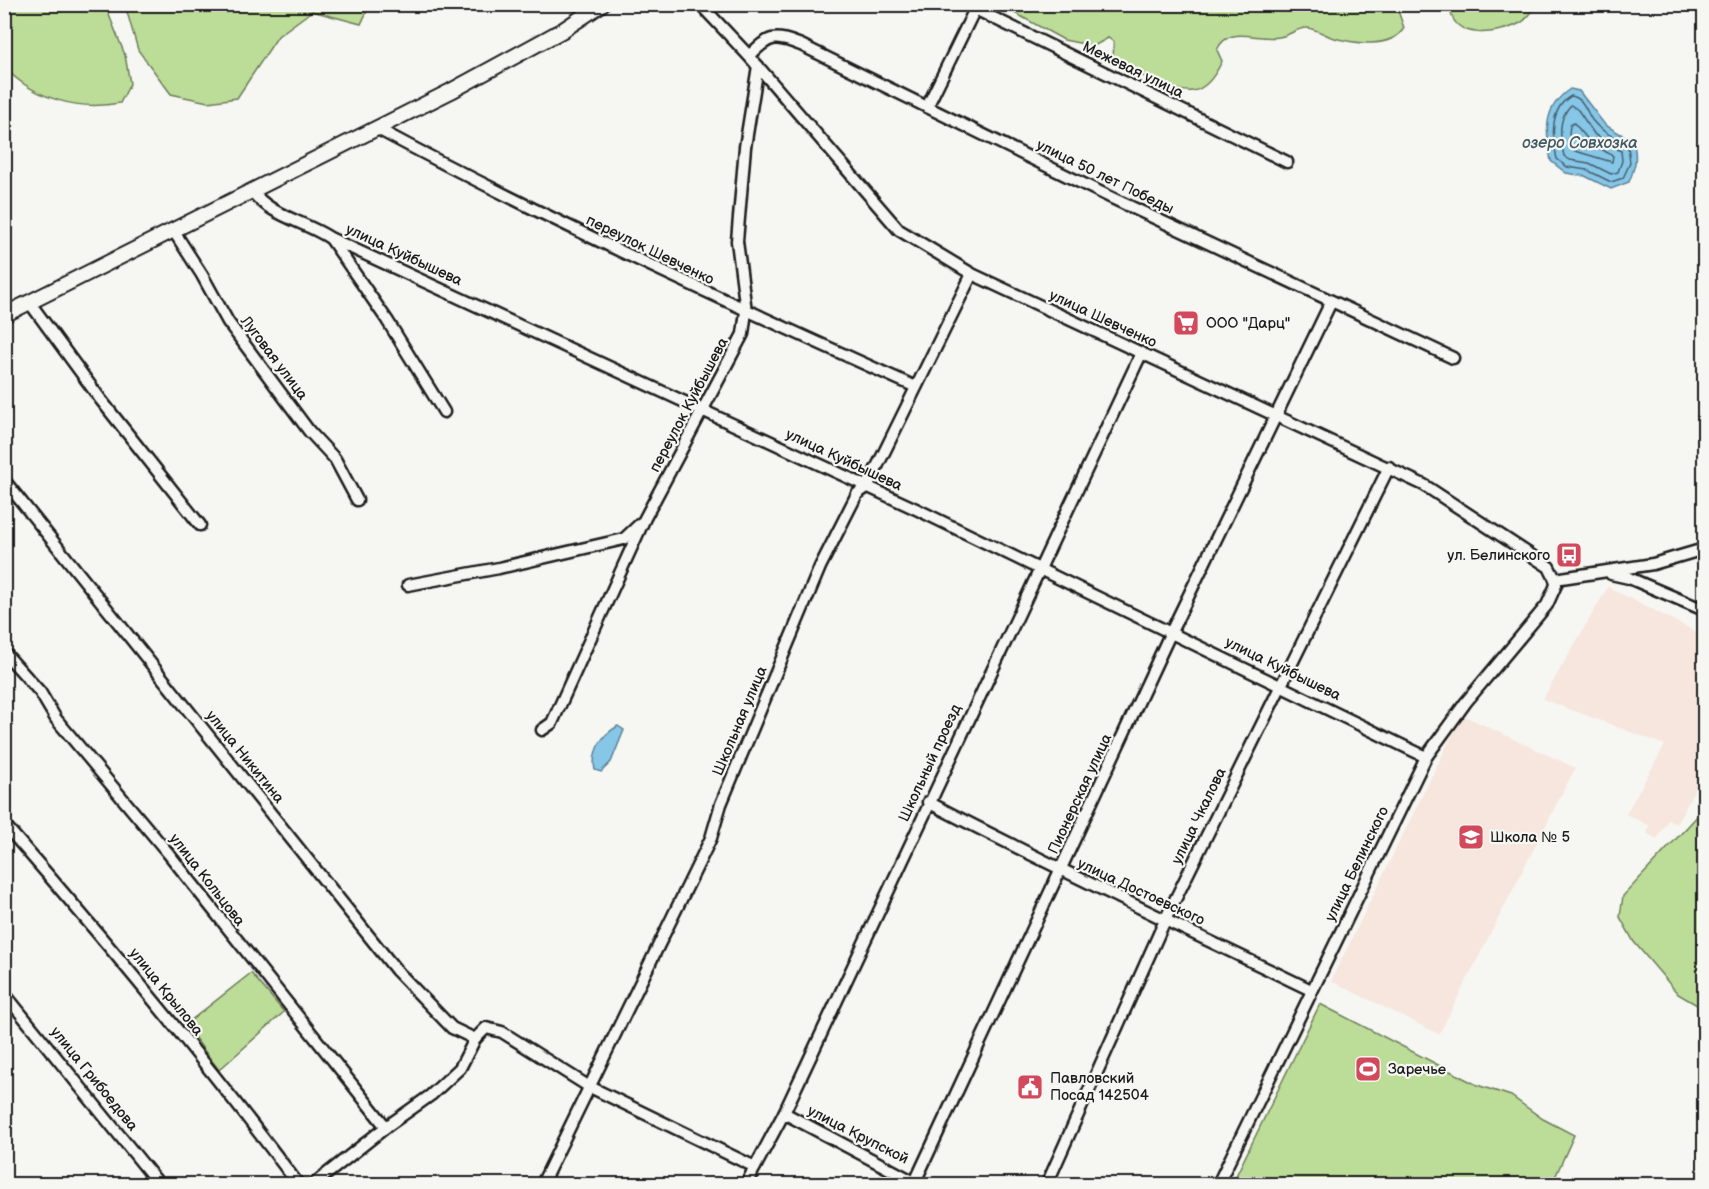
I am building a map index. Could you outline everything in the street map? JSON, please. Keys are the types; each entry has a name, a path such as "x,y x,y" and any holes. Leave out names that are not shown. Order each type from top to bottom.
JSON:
{"street":[{"path":"4,315 376,128 563,30 602,4"},
{"name":"улица Шевченко","path":"700,4 758,66 899,230 972,274 1424,485 1549,567 1555,579"},
{"path":"927,107 970,7"},
{"name":"Межевая улица","path":"970,7 1287,162"},
{"name":"улица 50 лет Победы","path":"749,56 770,38 789,40 1331,302 1453,358"},
{"name":"переулок Куйбышева","path":"542,730 552,723 645,518 704,412 743,334 746,311 737,241 745,147 758,66"},
{"name":"переулок Шевченко","path":"376,128 489,189 746,311 916,387"},
{"name":"улица Куйбышева","path":"252,191 260,202 278,213 312,226 330,238 867,487 1426,757"},
{"name":"Луговая улица","path":"173,231 202,275 228,322 309,430 335,459 357,500"},
{"path":"330,238 387,320 444,412"},
{"name":"Школьная улица","path":"542,1185 588,1086 711,838 722,804 820,567 857,494 867,487 972,274"},
{"name":"Пионерская улица","path":"916,1184 1171,632 1331,302"},
{"path":"30,303 101,400 200,525"},
{"name":"Школьный проезд","path":"746,1185 784,1113 928,802 1141,354"},
{"name":"улица Чкалова","path":"1047,1185 1166,918 1389,467"},
{"name":"улица Никитина","path":"4,480 77,567 157,673 396,970 452,1028 475,1039"},
{"path":"408,585 499,568 624,539 645,518"},
{"path":"1555,579 1653,564 1704,549"},
{"path":"1605,573 1629,578 1704,610"},
{"name":"улица Белинского","path":"1218,1185 1426,757 1466,702 1547,605 1556,585 1555,579"},
{"name":"улица Кольцова","path":"4,652 39,692 74,742 168,853 386,1127"},
{"name":"улица Достоевского","path":"928,802 1061,872 1166,918 1311,990"},
{"name":"улица Крылова","path":"4,824 101,935 237,1101 298,1185"},
{"name":"улица Грибоедова","path":"4,993 159,1185"},
{"path":"314,1185 386,1127 431,1095 460,1068 475,1039 486,1028 502,1032 588,1086 755,1167"},
{"name":"улица Крупской","path":"784,1113 916,1184"}],"shaded area":[{"path":"1608,587 1704,636 1704,778 1702,777 1676,824 1668,820 1657,839 1647,833 1650,826 1626,814 1665,745 1543,699"},
{"name":"Школа № 5","path":"1462,715 1575,768 1439,1034 1331,981"}],"green space":[{"path":"125,4 370,5 361,24 312,11 278,36 237,98 208,102 171,94 138,50"},
{"path":"1450,4 1538,5 1524,20 1513,27 1478,32 1458,25 1452,17"},
{"path":"4,5 105,5 125,55 130,84 120,103 73,104 43,95 17,79 5,68"},
{"path":"1000,5 1396,5 1404,28 1390,40 1370,43 1339,39 1308,28 1279,37 1244,35 1228,38 1217,50 1222,61 1208,83 1200,89 1183,91 1121,66 1113,59 1114,42 1108,38 1094,46 1064,40"},
{"path":"1704,809 1704,1000 1697,1005 1678,994 1634,942 1620,917 1623,896"},
{"path":"251,973 284,1012 219,1070 185,1025"},
{"name":"Заречье","path":"1320,1004 1477,1085 1511,1096 1543,1119 1574,1135 1552,1184 1232,1184"}],"water":[{"name":"озеро Совхозка","path":"1570,89 1579,91 1605,125 1633,141 1635,162 1629,182 1611,189 1585,176 1566,173 1551,161 1547,130 1550,112 1561,96"},
{"path":"618,726 624,730 611,762 601,772 595,770 595,756 599,744"}],"place":[{"name":"ООО \"Дарц\"","path":"1186,323"},
{"name":"ул. Белинского","path":"1569,555"},
{"name":"Школа № 5","path":"1471,837"},
{"name":"Заречье","path":"1368,1069"},
{"name":"Павловский Посад 142504","path":"1030,1087"}]}
